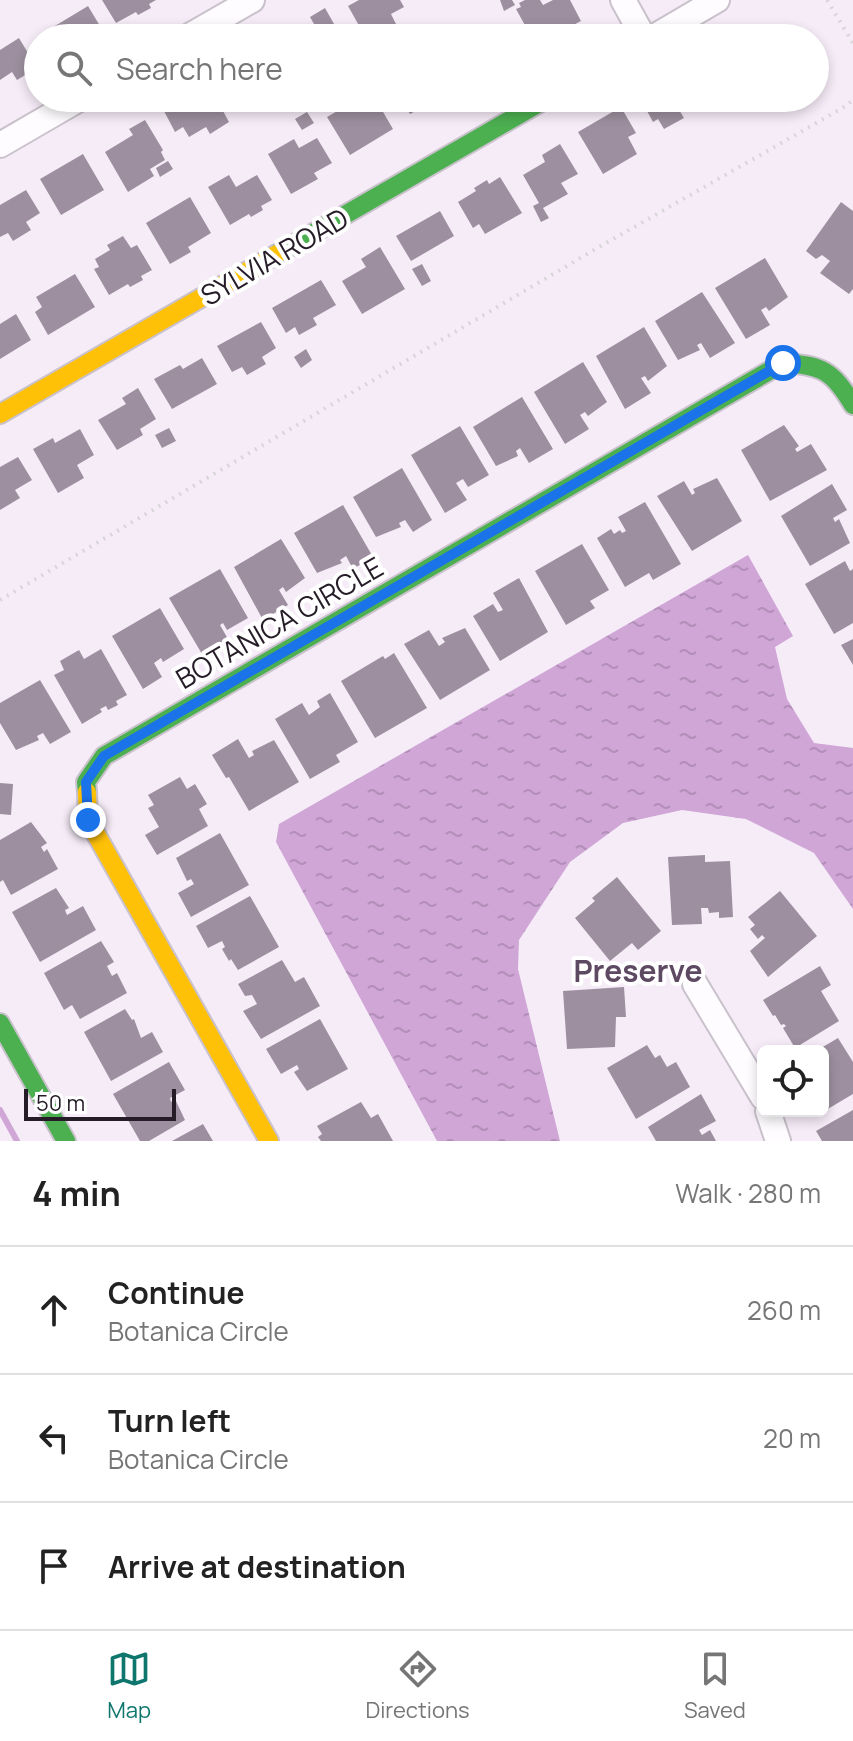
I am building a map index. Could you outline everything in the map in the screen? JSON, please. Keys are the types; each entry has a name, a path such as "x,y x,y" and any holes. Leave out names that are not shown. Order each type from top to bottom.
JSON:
{"street":[{"path":"210,24 252,0"},
{"path":"623,0 636,24"},
{"path":"676,24 717,0"},
{"path":"0,145 57,112"},
{"name":"SYLVIA ROAD","path":"0,414 524,112"},
{"name":"BOTANICA CIRCLE","path":"269,1141 88,820 86,782 104,756 783,363 810,364 836,376 853,405"},
{"path":"695,984 757,1087"},
{"path":"0,1023 66,1141"},
{"path":"770,1117 778,1141"}],"path":[{"path":"827,0 853,43"},
{"path":"0,600 853,100"}],"water":[{"path":"748,555 793,636 775,647 787,699 814,743 853,748 853,909 814,853 746,819 682,810 623,823 570,862 519,940 518,969 560,1141 437,1141 276,842 279,824"}],"building":[{"path":"102,0 156,0 149,4 151,8 116,23"},
{"path":"359,0 400,0 404,7 391,14 396,24 358,24 348,6"},
{"path":"500,0 512,0 515,5 504,11"},
{"path":"540,0 543,5 553,0 570,0 581,21 575,24 524,24 516,9 521,7 519,3"},
{"path":"88,6 99,24 58,24"},
{"path":"325,8 334,24 314,24 310,17"},
{"path":"19,38 24,46 24,76 17,80 12,72 0,80 0,50"},
{"path":"165,112 224,112 229,122 210,134 206,127 189,137 183,127 175,132"},
{"path":"307,112 314,123 302,130 295,119"},
{"path":"336,112 383,112 393,129 350,155 327,117"},
{"path":"612,112 624,112 636,133 628,137 637,154 603,174 578,132"},
{"path":"648,112 680,112 684,118 664,129 658,119 653,122"},
{"path":"145,120 163,150 165,160 150,169 154,176 128,192 105,152 133,135 129,129"},
{"path":"317,138 332,163 314,173 318,179 291,194 268,154 294,139 299,148"},
{"path":"560,144 578,174 561,183 568,194 543,208 549,218 541,222 533,206 539,203 523,175 545,162 542,155"},
{"path":"83,154 104,190 61,215 40,179"},
{"path":"168,161 173,169 160,177 156,168"},
{"path":"229,175 236,187 257,175 272,200 261,206 263,210 230,225 208,187"},
{"path":"500,177 522,213 485,234 479,224 473,228 458,202 487,180 489,184"},
{"path":"26,190 40,213 26,222 31,230 13,241 8,233 0,237 0,205"},
{"path":"190,197 211,233 188,247 191,252 170,264 146,223"},
{"path":"841,202 853,211 853,289 849,294 820,273 830,261 822,255 816,259 806,251"},
{"path":"440,211 454,236 411,261 396,236"},
{"path":"123,236 131,248 137,245 152,270 141,276 143,280 109,295 94,269 99,267 95,259 110,250 107,245"},
{"path":"380,247 405,289 362,314 342,281 366,267 361,259"},
{"path":"765,258 788,297 769,311 766,307 761,310 770,325 746,339 715,288"},
{"path":"422,264 431,281 422,286 412,269"},
{"path":"75,274 95,307 48,335 35,312 42,307 36,297"},
{"path":"321,280 336,305 313,318 317,325 299,335 295,327 286,333 272,308"},
{"path":"702,292 735,343 710,358 701,343 697,345 700,350 678,360 655,321"},
{"path":"16,314 31,340 0,359 0,324"},
{"path":"261,322 276,348 262,357 266,364 247,375 242,367 232,372 217,346"},
{"path":"644,327 667,366 648,381 645,376 641,378 651,393 625,409 596,356"},
{"path":"306,349 312,360 301,368 294,357"},
{"path":"202,358 217,384 172,409 154,379 180,365 183,369"},
{"path":"583,362 607,402 588,416 585,412 580,415 589,429 565,444 534,392"},
{"path":"138,388 156,419 140,429 143,435 117,450 98,420 126,404 122,398"},
{"path":"522,397 553,449 529,463 520,448 516,451 518,456 496,466 473,427"},
{"path":"784,425 799,446 795,449 797,452 811,444 827,470 770,501 741,450"},
{"path":"460,426 489,475 468,487 463,479 456,483 467,500 445,513 411,455"},
{"path":"169,428 176,441 162,448 155,435"},
{"path":"80,429 94,455 77,465 84,478 58,493 33,449 53,438 55,443"},
{"path":"18,457 32,480 15,490 20,498 0,510 0,467"},
{"path":"402,468 432,520 413,532 405,520 399,523 401,527 376,537 353,497"},
{"path":"717,478 742,521 692,551 657,496 684,481 692,495 695,493 693,489"},
{"path":"832,484 847,510 833,518 835,522 839,519 850,543 810,566 781,516"},
{"path":"645,502 681,564 653,580 649,573 625,587 597,538 611,529 614,534 620,530 622,533 626,531 618,517"},
{"path":"343,505 373,557 353,569 346,556 340,560 342,563 317,573 294,533"},
{"path":"281,539 305,578 286,592 283,587 279,590 288,605 263,620 234,567"},
{"path":"582,544 609,590 590,601 595,608 566,625 535,571"},
{"path":"845,561 850,571 853,569 853,623 834,634 805,584"},
{"path":"220,569 248,618 227,630 223,623 220,625 228,639 202,654 169,598"},
{"path":"519,578 548,632 500,661 473,616 493,604 498,612 503,610 493,593"},
{"path":"160,608 184,649 163,662 161,658 154,663 162,677 143,689 112,636"},
{"path":"465,628 490,670 440,700 404,644 429,630 439,646 445,642 442,638"},
{"path":"853,639 853,665 841,645"},
{"path":"101,649 127,695 116,701 118,705 108,710 106,706 100,709 102,712 82,724 54,675 64,670 60,661 79,650 84,659"},
{"path":"394,653 427,708 375,738 341,681 383,656 385,659"},
{"path":"40,680 71,732 50,744 43,733 37,736 39,740 16,750 0,723 0,703"},
{"path":"330,693 358,742 336,755 340,762 310,779 275,719 302,703 309,715 320,707 317,701"},
{"path":"238,739 249,758 254,755 252,751 274,740 299,782 249,811 212,755"},
{"path":"180,777 187,789 195,784 207,804 199,809 208,826 157,855 145,835 159,827 148,808 154,805 148,795"},
{"path":"0,783 13,784 11,815 0,814"},
{"path":"31,822 47,843 41,847 44,852 47,849 58,869 11,895 3,880 0,882 0,840"},
{"path":"220,833 249,885 191,917 178,893 194,884 191,879 187,881 176,858"},
{"path":"705,855 705,862 730,861 733,917 719,918 719,912 709,913 708,908 701,908 702,924 672,925 668,857"},
{"path":"617,877 661,931 638,950 632,943 610,961 575,918 595,901 592,898"},
{"path":"56,888 69,908 65,910 67,915 83,906 96,930 40,962 12,912"},
{"path":"780,891 817,936 768,977 750,951 765,938 762,935 758,939 750,929 755,925 748,917"},
{"path":"250,896 279,947 238,970 222,949 225,947 222,941 208,948 196,926"},
{"path":"101,941 114,962 107,966 112,976 117,973 127,993 80,1019 72,1005 64,1010 44,973"},
{"path":"282,960 295,982 304,977 320,1006 261,1039 243,1011 257,1004 252,995 245,996 238,984"},
{"path":"820,966 831,985 821,991 839,1021 800,1045 793,1045 783,1028 786,1026 773,1016 763,1000"},
{"path":"624,987 626,1017 616,1017 615,1047 567,1049 563,991"},
{"path":"125,1009 134,1019 141,1038 152,1032 163,1052 111,1081 84,1032"},
{"path":"320,1019 348,1069 307,1091 294,1072 299,1069 297,1065 281,1074 266,1049"},
{"path":"838,1038 853,1062 853,1094 829,1108 829,1045 826,1045"},
{"path":"647,1045 655,1058 660,1055 667,1067 676,1062 690,1087 636,1119 607,1068"},
{"path":"169,1062 185,1090 170,1098 171,1102 175,1099 185,1120 149,1141 140,1141 113,1094"},
{"path":"701,1094 716,1121 699,1130 702,1135 710,1130 716,1141 656,1141 648,1127"},
{"path":"361,1102 371,1118 378,1114 393,1141 321,1141 318,1137 322,1134 317,1126"},
{"path":"853,1110 853,1141 822,1141 816,1131"},
{"path":"203,1124 213,1141 172,1141"}],"waterway":[{"path":"0,1110 17,1141"}],"traffic: fast":[{"path":"277,254 524,112"},
{"path":"87,792 86,782 104,756 783,363 825,372 839,384 853,405"},
{"path":"0,1023 66,1141"}],"traffic: slow":[{"path":"0,414 277,254"},
{"path":"87,792 88,820 269,1141"}],"district":[{"name":"Preserve","path":"638,970"}],"route":[{"path":"88,820 86,782 104,756 783,363"}]}
